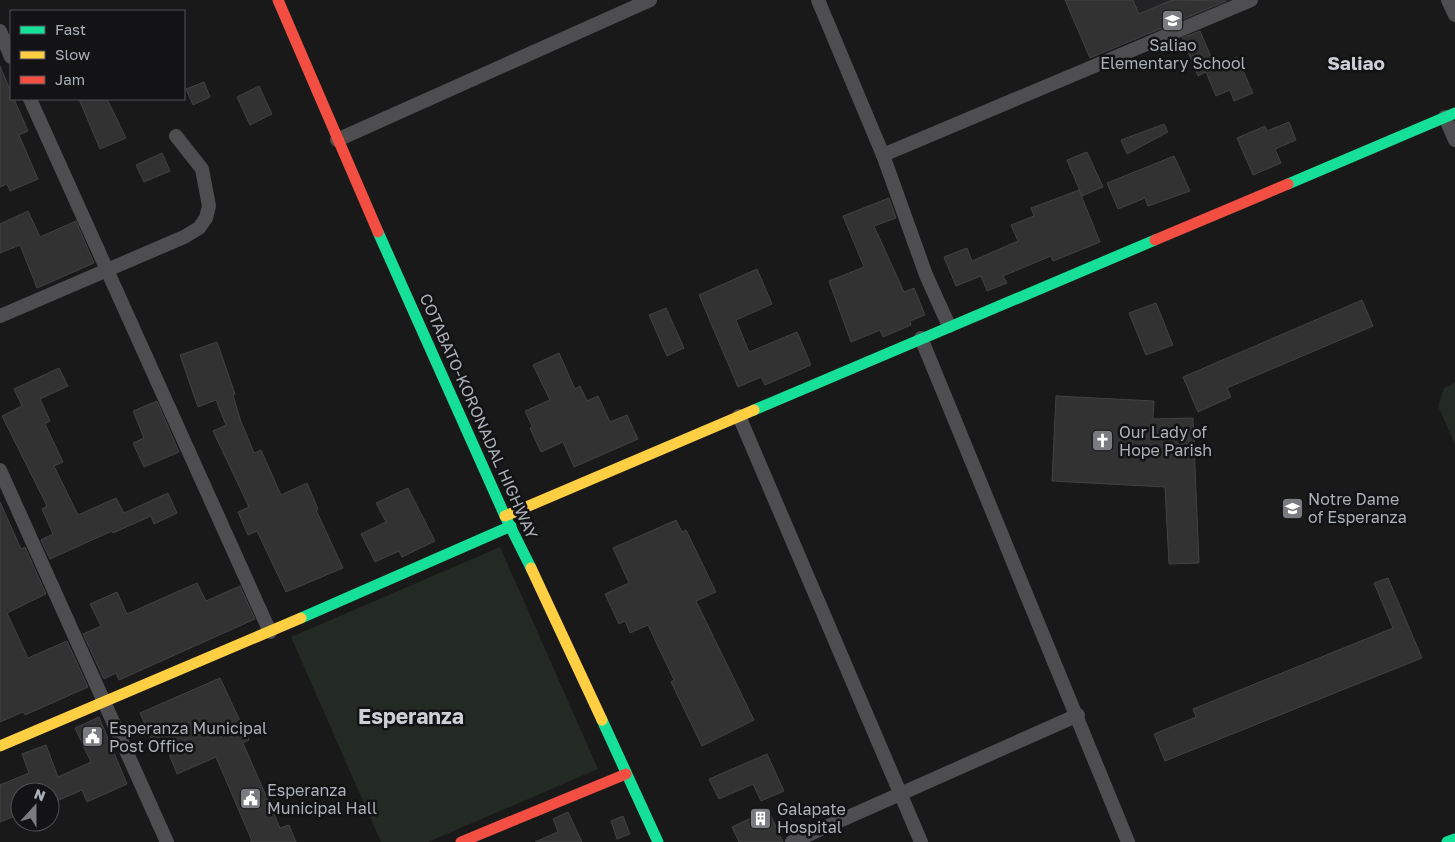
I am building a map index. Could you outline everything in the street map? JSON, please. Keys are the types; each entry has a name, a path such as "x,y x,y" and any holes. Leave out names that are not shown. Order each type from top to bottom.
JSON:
{"main road":[{"name":"COTABATO-KORONADAL HIGHWAY","path":"278,0 337,140 505,516 539,583 658,842"},
{"path":"505,516 1450,115"},
{"path":"0,746 270,632 511,526"},
{"path":"461,842 626,774"},
{"path":"1447,842 1455,839"}],"street":[{"path":"337,140 650,0"},
{"path":"818,0 883,156 926,275 949,326"},
{"path":"883,156 1251,0"},
{"path":"1448,0 1455,15"},
{"path":"0,31 10,55"},
{"path":"30,100 105,270 270,632"},
{"path":"1450,115 1455,140"},
{"path":"0,316 184,237 199,228 206,218 209,206 202,169 176,136"},
{"path":"922,338 1078,715 1128,842"},
{"path":"739,416 921,842"},
{"path":"0,470 166,842"},
{"path":"792,842 1078,715"}],"shaded area":[{"name":"Saliao Elementary School","path":"1134,0 1254,0 1152,42"},
{"path":"1455,383 1455,444 1438,406 1444,388"},
{"path":"500,547 598,769 428,842 381,842 291,637"}],"building":[{"path":"1065,0 1133,0 1139,14 1172,0 1226,1 1090,58"},
{"path":"1200,31 1215,66 1237,57 1253,93 1234,101 1230,90 1216,96 1206,72 1198,76 1182,38"},
{"path":"0,66 10,90 10,100 14,100 28,131 19,135 38,179 10,191 7,184 0,187"},
{"path":"204,82 210,97 193,105 186,89"},
{"path":"259,86 272,114 250,125 237,97"},
{"path":"79,100 107,100 126,138 100,149"},
{"path":"1289,122 1296,140 1275,149 1281,163 1253,175 1237,138 1265,126 1267,131"},
{"path":"1164,124 1168,132 1127,154 1121,140"},
{"path":"1087,152 1103,187 1082,196 1067,160"},
{"path":"162,153 170,171 144,182 136,165"},
{"path":"1174,156 1190,191 1148,206 1145,198 1118,209 1107,183"},
{"path":"1079,190 1100,242 1053,261 1051,256 1003,276 1007,283 987,291 981,276 956,286 944,257 967,248 972,261 1018,241 1011,225 1034,216 1031,208"},
{"path":"889,198 896,218 874,226 904,292 914,288 925,315 910,321 911,325 883,337 880,330 851,342 829,281 864,267 843,216"},
{"path":"28,211 40,237 76,221 94,263 37,288 20,245 0,253 0,224"},
{"path":"757,269 772,304 736,320 749,352 797,332 811,365 765,385 761,377 738,387 699,295"},
{"path":"1362,300 1373,326 1227,388 1231,397 1198,412 1183,377"},
{"path":"1156,303 1173,345 1146,355 1129,313"},
{"path":"666,308 684,348 667,356 649,315"},
{"path":"217,342 235,394 233,395 240,419 254,453 261,450 281,495 307,483 318,509 316,510 343,568 286,592 257,531 248,535 238,512 249,507 213,431 226,425 216,400 198,407 180,355"},
{"path":"559,353 575,389 580,386 587,401 598,396 610,422 627,415 638,439 574,467 563,442 541,452 530,428 532,426 525,411 550,400 533,365"},
{"path":"59,368 68,386 40,399 50,421 45,424 63,462 54,466 78,515 116,498 124,513 168,493 177,513 154,524 151,516 50,559 41,540 53,534 42,509 47,506 2,416 22,406 14,389"},
{"name":"Our Lady of Hope Parish","path":"1056,396 1154,401 1153,419 1193,418 1199,563 1169,564 1165,487 1052,481"},
{"path":"157,401 179,452 144,467 133,443 144,438 133,411"},
{"path":"408,488 435,541 402,557 399,551 375,562 361,534 386,522 376,503"},
{"path":"0,502 21,549 25,547 46,594 7,613 28,658 67,641 88,687 25,715 23,712 0,722"},
{"path":"676,520 682,532 686,530 716,592 696,601 754,720 702,746 671,682 674,680 648,625 630,633 625,621 619,624 605,594 629,583 613,548"},
{"path":"1388,578 1422,658 1165,761 1154,734 1196,717 1193,709 1393,628 1374,583"},
{"path":"197,583 206,601 240,586 255,619 119,680 116,673 104,679 83,634 101,626 90,604 117,592 127,614"},
{"path":"220,678 249,740 243,743 280,828 289,825 296,842 250,842 252,841 216,757 177,774 162,736 152,740 140,713"},
{"path":"99,717 127,784 87,802 82,790 60,800 60,782 10,782 10,818 0,822 0,785 29,773 22,754 46,745 58,777 91,762 75,728"},
{"path":"767,754 784,791 761,801 753,784 719,799 709,779"},
{"name":"Galapate Hospital","path":"768,810 783,842 739,842 732,827"},
{"path":"568,812 582,842 535,842 558,832 553,819"},
{"path":"623,816 630,834 617,839 611,821"}],"traffic: fast":[{"path":"1288,184 1455,113"},
{"path":"378,232 505,516 531,568"},
{"path":"754,410 1155,240"},
{"path":"301,618 511,526"},
{"path":"602,720 658,842"},
{"path":"1447,842 1455,839"}],"traffic: slow":[{"path":"505,516 754,410"},
{"path":"531,568 602,720"},
{"path":"0,746 301,618"}],"traffic: jam":[{"path":"278,0 378,232"},
{"path":"1155,240 1288,184"},
{"path":"461,842 626,774"}],"place":[{"name":"Saliao Elementary School","path":"1173,21"},
{"name":"Our Lady of Hope Parish","path":"1103,441"},
{"name":"Notre Dame of Esperanza","path":"1292,508"},
{"name":"Esperanza Municipal Post Office","path":"93,737"},
{"name":"Esperanza Municipal Hall","path":"251,799"},
{"name":"Galapate Hospital","path":"761,818"}],"district":[{"name":"Saliao","path":"1356,62"},
{"name":"Esperanza","path":"411,716"}]}
